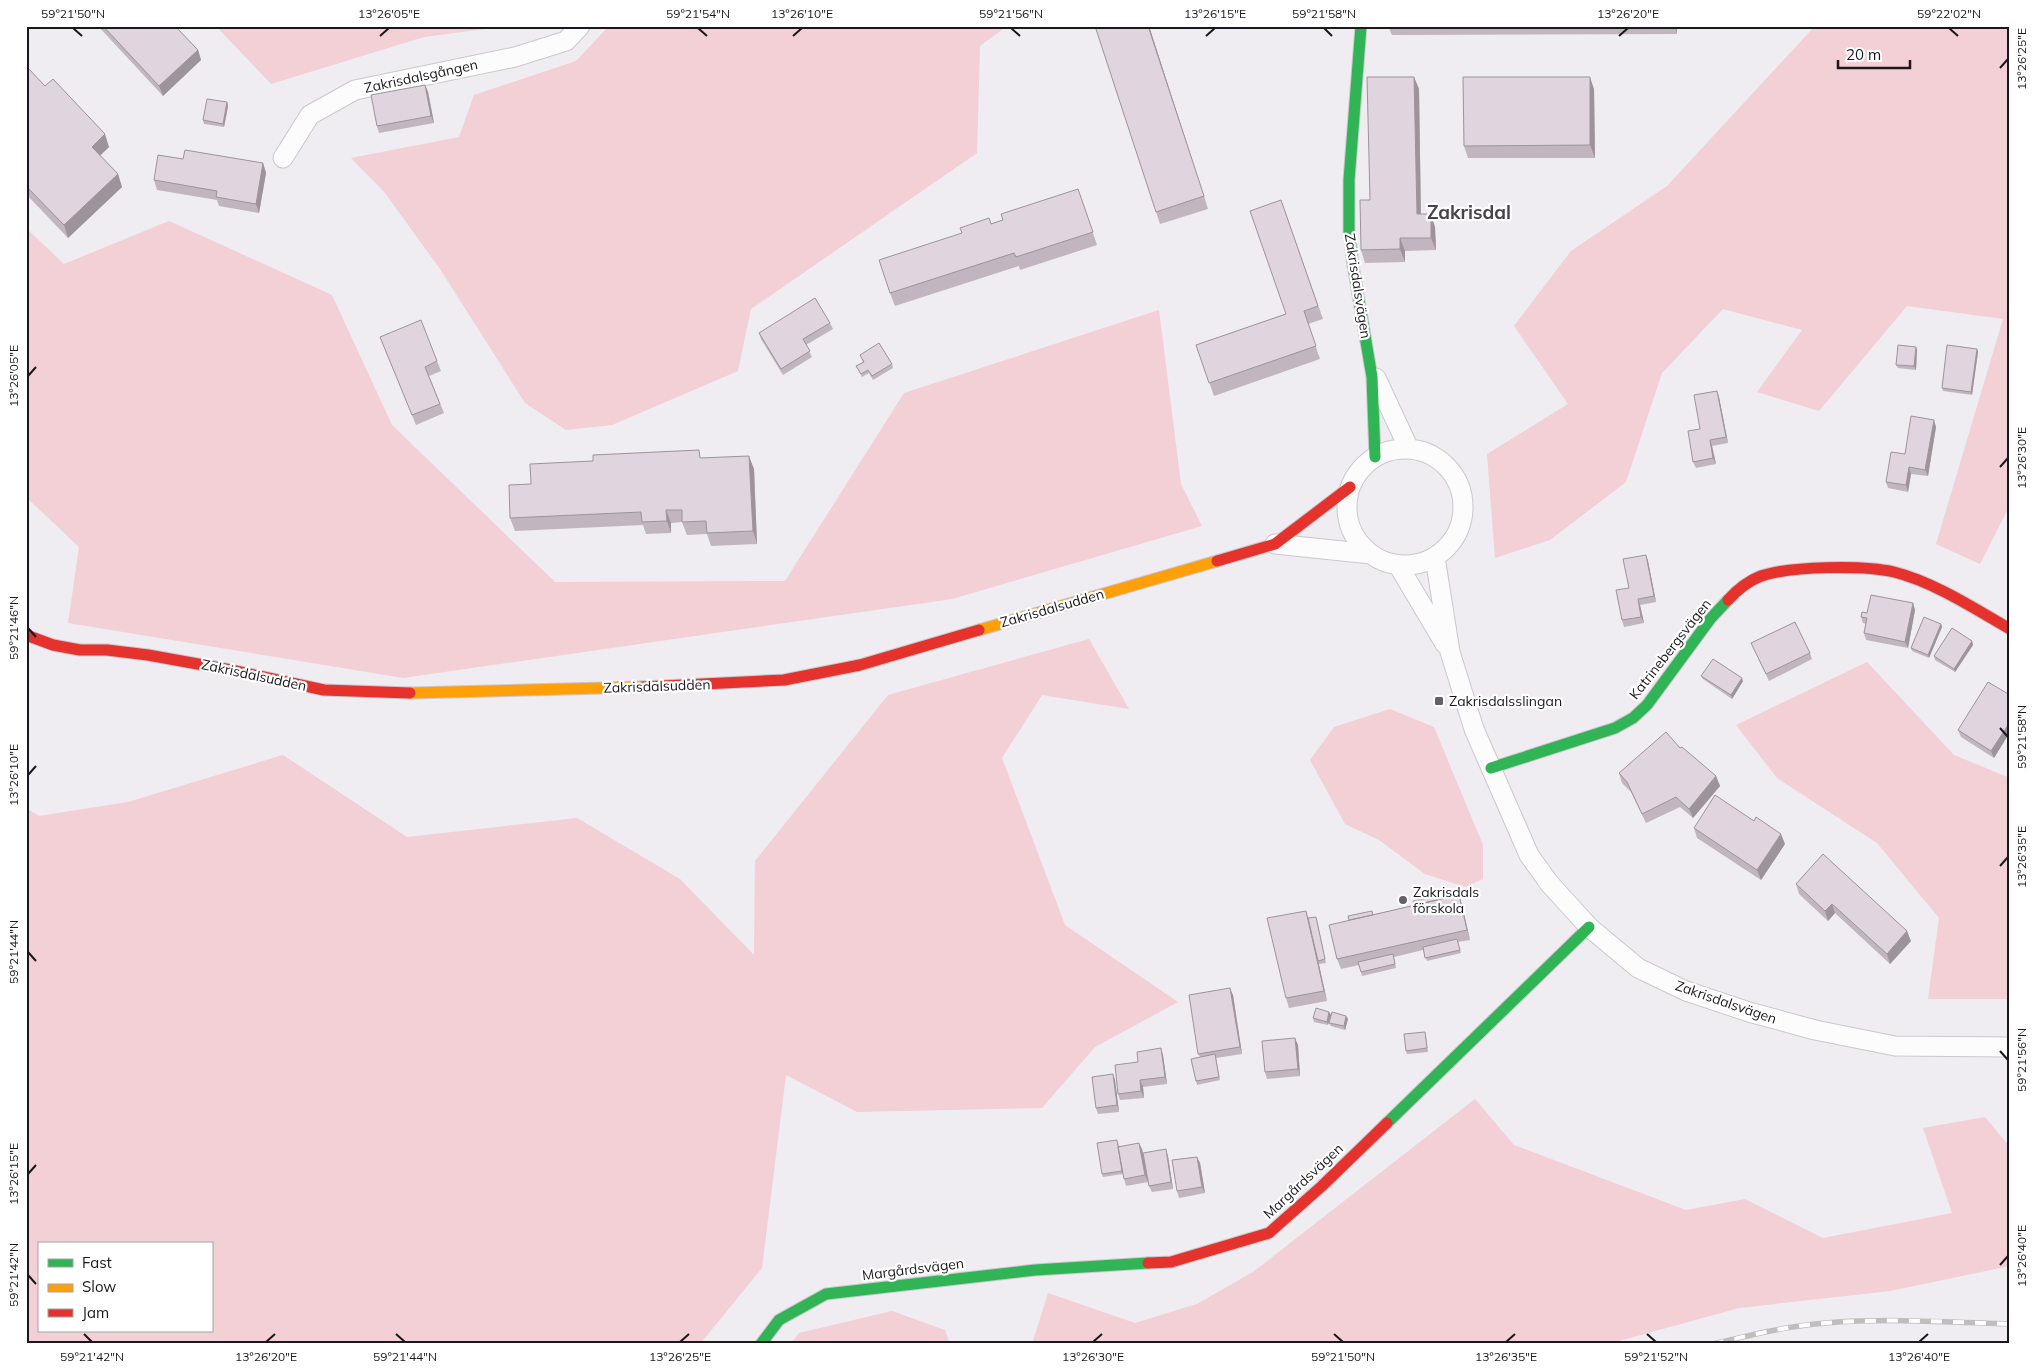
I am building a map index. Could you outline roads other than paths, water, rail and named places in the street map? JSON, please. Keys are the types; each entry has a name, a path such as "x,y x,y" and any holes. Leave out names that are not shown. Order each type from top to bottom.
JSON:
{"street":[{"name":"Zakrisdalsgången","path":"284,158 310,115 355,90 515,57 566,40 580,26"},
{"name":"Zakrisdalsvägen","path":"1361,26 1360,65 1349,171 1349,230 1352,262 1372,368 1375,457"},
{"path":"1372,368 1409,449"},
{"path":"1409,449 1425,452 1440,460 1451,472 1459,486 1463,502 1462,518 1457,534 1448,547 1435,557 1417,564 1398,565 1384,562 1371,554 1358,541 1349,524 1346,506 1350,487 1360,470 1375,457 1386,452 1409,449"},
{"name":"Zakrisdalsudden","path":"26,635 80,650 107,650 148,655 324,690 408,693 641,687 784,680 860,665 1275,544 1350,487"},
{"name":"Zakrisdalsudden","path":"1275,544 1371,554"},
{"name":"Zakrisdalsvägen","path":"1435,557 1450,652 1474,729 1529,855 1549,883 1589,927 1638,968 1686,991 1749,1012 1815,1030 1895,1046 2010,1047"},
{"name":"Zakrisdalsvägen","path":"1398,565 1450,652"},
{"name":"Katrinebergsvägen","path":"1491,768 1615,728 1633,718 1646,705 1711,618 1739,588 1760,576 1802,568 1864,569 1893,572 1919,581 1972,607 2010,629"},
{"name":"Margårdsvägen","path":"761,1344 779,1320 826,1294 1035,1270 1171,1262 1269,1233 1322,1186 1589,927"}],"railway":[{"path":"1713,1344 1755,1334 1826,1323 1941,1321 2010,1324"}],"place":[{"name":"Zakrisdalsslingan","path":"1439,701"},
{"name":"Zakrisdals förskola","path":"1403,900"}],"district":[{"name":"Zakrisdal","path":"1469,212"}]}
